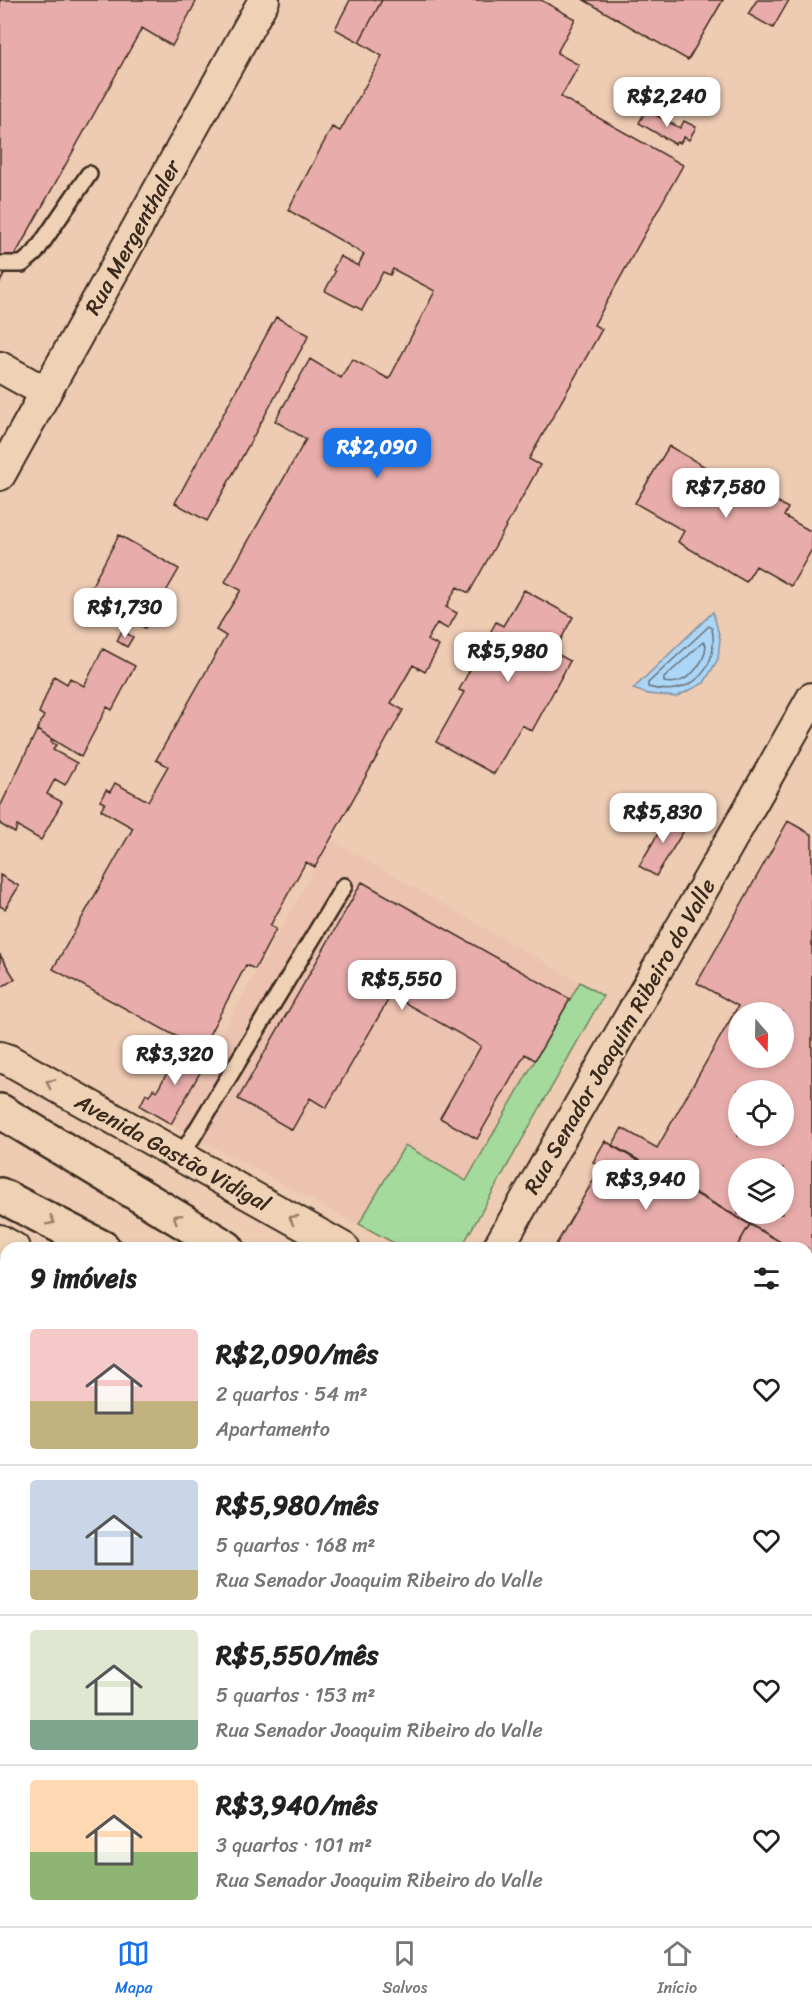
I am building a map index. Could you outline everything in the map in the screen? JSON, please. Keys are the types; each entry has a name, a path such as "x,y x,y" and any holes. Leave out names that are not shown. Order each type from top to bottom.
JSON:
{"highway":[{"path":"0,1111 217,1242"},
{"path":"0,1195 91,1242"}],"street":[{"name":"Rua Mergenthaler","path":"0,475 264,0"},
{"path":"0,367 45,392"},
{"name":"Rua Senador Joaquim Ribeiro do Valle","path":"501,1242 812,699"},
{"name":"Avenida Gastão Vidigal","path":"0,1058 9,1060 333,1242"}],"lane":[{"path":"0,264 22,264 35,253 89,174"},
{"path":"181,1156 344,886"}],"shaded area":[{"path":"331,840 603,996 464,1242 392,1242 171,1124"}],"green space":[{"path":"580,982 603,996 464,1242 392,1242 359,1224 405,1145 466,1181"}],"water":[{"path":"713,612 720,638 718,659 704,683 676,697 648,694 633,689"}],"building":[{"path":"0,0 197,0 172,46 142,28 0,282"},
{"path":"350,0 382,0 359,42 335,29"},
{"path":"382,0 541,0 575,19 557,53 579,65 561,97 683,165 594,325 602,329 529,459 540,465 469,593 457,587 446,607 457,613 448,629 437,623 427,640 439,646 425,672 413,665 391,703 403,710 315,867 306,862 270,926 276,929 255,969 246,965 201,1050 53,969 133,828 101,810 105,803 100,801 106,790 110,792 115,783 148,801 168,766 156,760 226,636 216,630 241,590 225,582 306,439 275,421 310,359 341,378 352,359 389,379 435,291 393,269 390,275 383,272 362,310 325,291 340,256 358,266 364,254 288,210 332,127 340,131 382,56 359,42"},
{"path":"584,0 723,0 688,60"},
{"path":"757,0 789,0 773,28 748,14"},
{"path":"646,110 680,128 684,121 696,127 689,140 684,137 680,143 675,144 639,123"},
{"path":"276,317 309,335 207,521 175,503"},
{"path":"669,446 719,475 721,470 788,508 784,516 812,532 812,549 791,586 756,566 746,582 678,542 684,531 635,503"},
{"path":"119,535 179,569 145,628 87,595"},
{"path":"524,590 573,617 554,652 570,661 532,731 522,725 494,774 436,742 464,692 459,690 496,622 503,626"},
{"path":"122,631 133,637 127,647 117,641"},
{"path":"103,649 135,666 112,710 107,707 81,757 37,730 44,716 39,713 54,676 67,684 70,678 84,686"},
{"path":"37,730 53,740 51,742 56,745 53,750 77,763 65,785 55,779 47,794 62,802 41,840 17,826 15,833 0,824 0,807"},
{"path":"670,813 688,824 656,876 639,866"},
{"path":"788,821 812,835 812,1242 780,1242 749,1224 794,1224 794,1158 728,1158 728,1212 612,1146 622,1128 657,1148 728,1024 728,1068 794,1068 794,1002 731,1002 697,983"},
{"path":"0,875 19,886 5,909 0,906"},
{"path":"362,882 570,999 535,1060 525,1054 477,1139 440,1118 481,1046 391,995 326,1108 310,1098 292,1130 238,1099"},
{"path":"0,955 15,979 0,988"},
{"path":"182,1046 207,1060 171,1124 140,1106 146,1094 149,1096 153,1089 157,1091"},
{"path":"605,1141 728,1211 728,1224 750,1224 740,1242 557,1242 601,1167 593,1162"},
{"path":"750,1224 781,1242 740,1242"}]}
